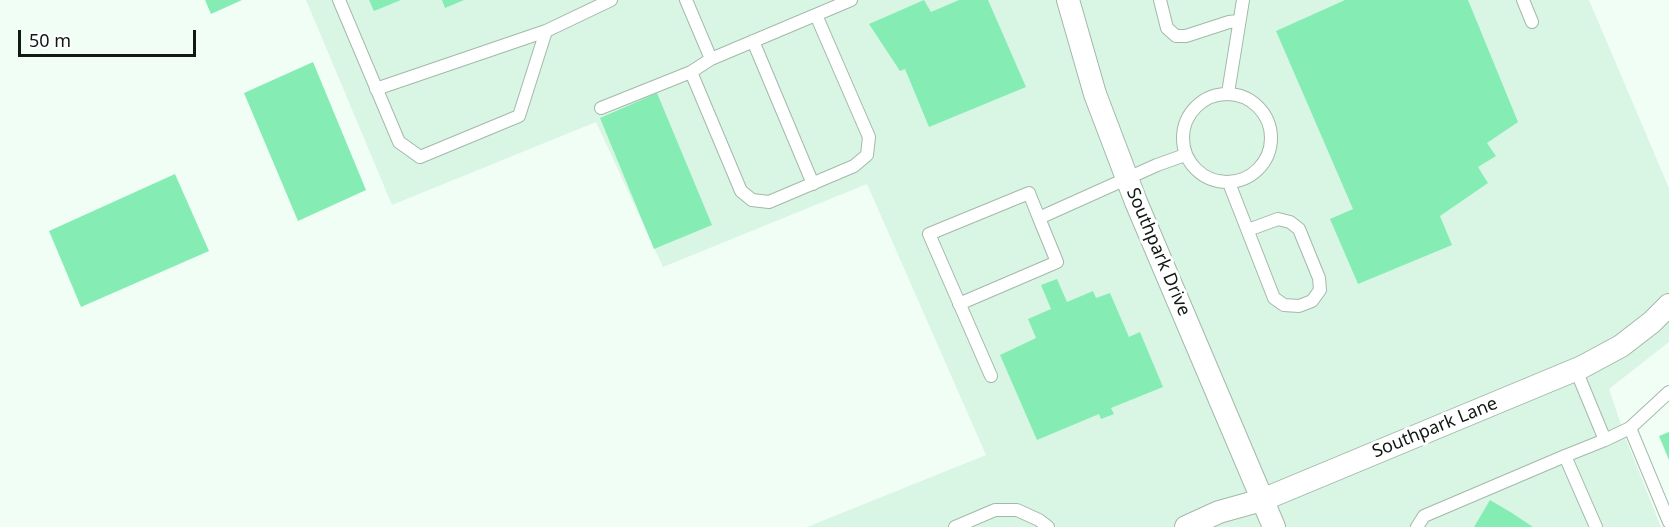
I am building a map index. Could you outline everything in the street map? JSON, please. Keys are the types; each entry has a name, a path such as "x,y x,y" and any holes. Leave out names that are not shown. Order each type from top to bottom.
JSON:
{"street":[{"name":"Southpark Drive","path":"1068,0 1095,94 1127,179 1274,527"},
{"name":"Southpark Lane","path":"1186,527 1219,512 1262,500 1576,370 1621,346 1652,322 1669,305"}],"lane":[{"path":"339,0 399,142 420,157 519,116 546,31"},
{"path":"376,89 546,31 611,0"},
{"path":"686,0 711,59"},
{"path":"601,108 691,72 711,59 851,0"},
{"path":"1160,0 1167,28 1176,36 1186,36 1238,21"},
{"path":"1228,93 1243,0"},
{"path":"1523,0 1532,22"},
{"path":"691,72 741,191 752,201 769,202 854,166 867,154 869,137 816,15"},
{"path":"753,41 813,183"},
{"path":"1228,93 1243,96 1256,104 1266,116 1271,130 1271,145 1266,160 1257,172 1244,180 1229,183 1203,176 1192,167 1185,155 1182,141 1184,126 1190,113 1200,102 1214,95 1228,93"},
{"path":"1039,218 1185,155"},
{"path":"1229,183 1274,298 1284,305 1299,306 1312,301 1320,290 1319,278 1299,229 1290,222 1278,219 1248,230"},
{"path":"959,304 1057,262 1029,193 929,234 959,304 991,376"},
{"path":"1576,370 1605,440"},
{"path":"1417,527 1424,516 1630,428 1669,392"},
{"path":"1630,428 1669,522"},
{"path":"1565,456 1596,527"},
{"path":"955,527 995,510 1017,510 1039,520 1048,527"}],"shaded area":[{"path":"306,0 1589,0 1669,188 1669,342 1609,389 1661,527 807,527 986,455 867,184 663,267 596,122 392,205"}],"building":[{"path":"205,0 242,0 211,14"},
{"path":"369,0 401,0 374,11"},
{"path":"442,0 464,0 445,8"},
{"path":"924,0 931,12 959,0 988,0 1026,87 929,127 905,69 900,71 869,24"},
{"path":"1345,0 1468,0 1518,122 1487,143 1496,156 1478,167 1488,183 1440,216 1452,245 1358,284 1330,219 1353,209 1276,31"},
{"path":"313,62 366,190 298,221 244,93"},
{"path":"657,93 712,225 654,249 600,118"},
{"path":"175,174 209,251 81,307 49,231"},
{"path":"1057,279 1067,302 1093,291 1096,298 1110,293 1129,337 1140,332 1163,387 1111,408 1114,414 1101,419 1099,414 1037,440 1000,355 1036,338 1028,319 1051,309 1041,285"},
{"path":"1669,432 1669,460 1659,436"},
{"path":"1490,500 1512,513 1533,527 1474,527"}]}
